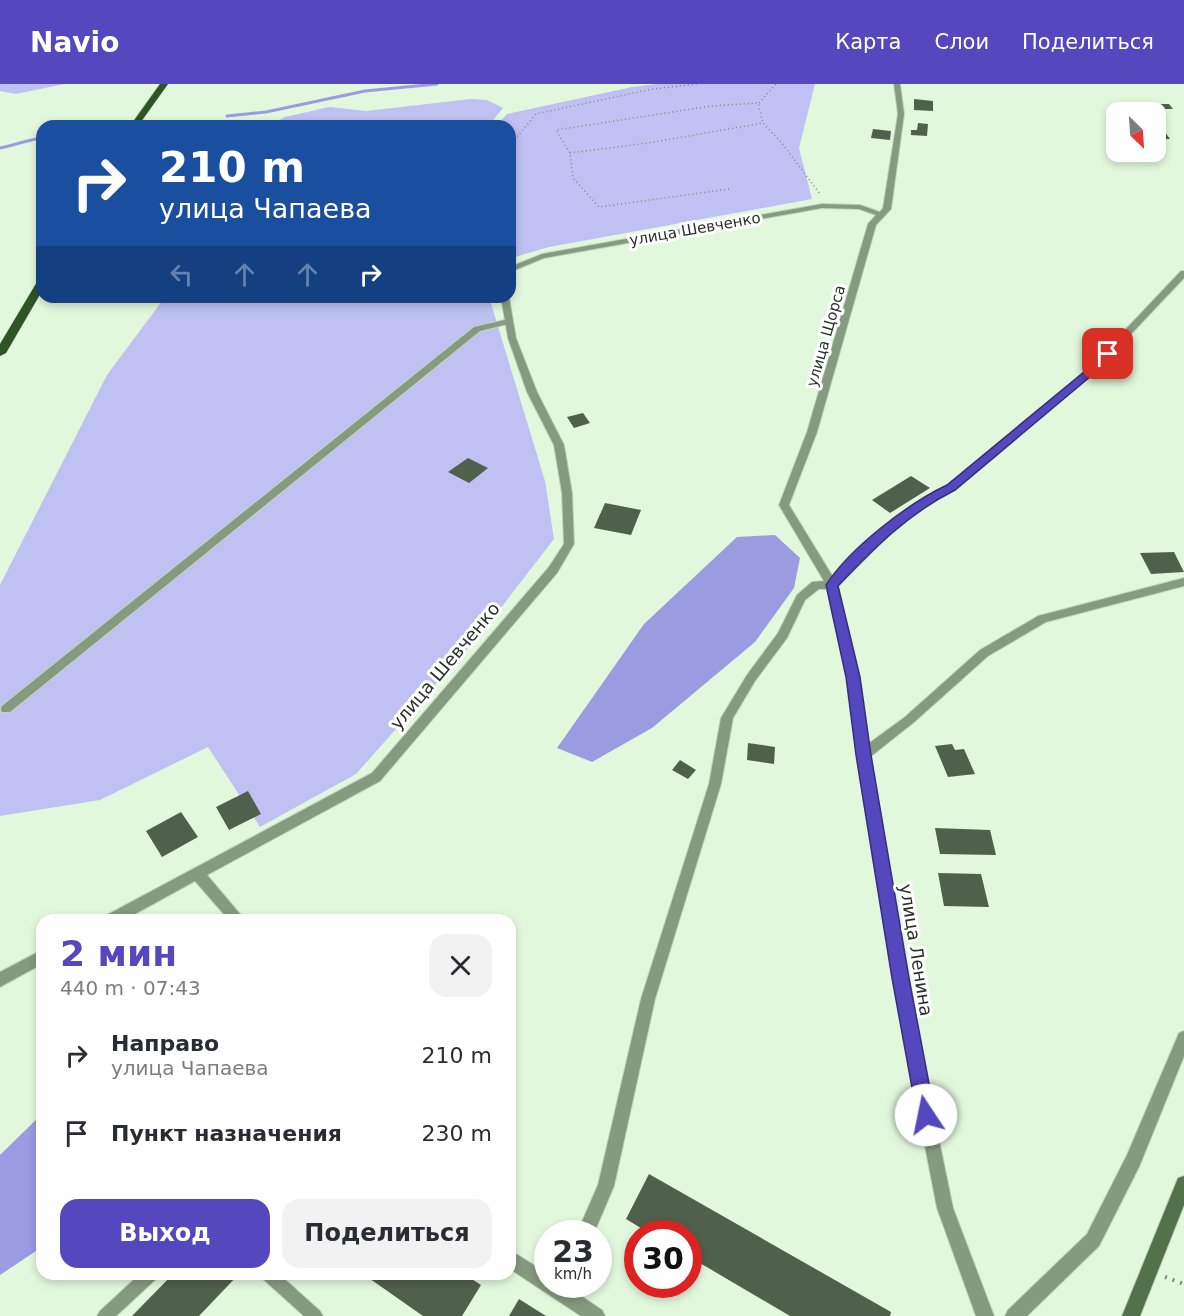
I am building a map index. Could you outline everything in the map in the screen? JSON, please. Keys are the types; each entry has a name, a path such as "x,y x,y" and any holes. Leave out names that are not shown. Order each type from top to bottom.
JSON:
{"main road":[{"path":"138,120 164,84"},
{"path":"0,354 36,292"},
{"path":"1131,1316 1184,1184"}],"street":[{"name":"улица Щорса","path":"832,585 784,505 812,432 872,224 887,209 901,114 897,84"},
{"name":"улица Шевченко","path":"516,267 542,256 828,206 860,207 882,214"},
{"path":"591,1220 606,1186 648,999 715,784 727,718 751,678 783,635 801,598 816,585 832,585 869,546 925,500 951,488 1093,369 1184,273"},
{"name":"улица Шевченко","path":"121,914 376,777 553,570 569,544 567,493 559,445 532,392 512,338 506,303"},
{"path":"863,755 909,720 984,653 1042,619 1184,582"},
{"name":"улица Ленина","path":"832,585 853,677 863,755 908,1023 945,1208 985,1316"},
{"path":"197,873 233,914"},
{"path":"0,980 36,960"},
{"path":"1014,1316 1093,1240 1133,1161 1184,1038"},
{"path":"516,1263 534,1273"},
{"path":"572,1298 597,1316"}],"lane":[{"path":"6,709 477,330 509,321"},
{"path":"105,1316 144,1280"},
{"path":"275,1280 315,1316"}],"path":[{"path":"516,138 536,114 652,89 698,84"},
{"path":"729,189 598,207 573,178 570,153 556,130 711,106 758,103 776,84"},
{"path":"758,103 763,123 781,142 828,206"},
{"path":"570,153 648,143 763,123"}],"shaded area":[{"path":"0,84 64,84 16,94 0,91"},
{"path":"657,84 815,84 799,148 812,199 549,247 516,257 516,120 502,120 507,114 632,87"},
{"path":"471,99 487,100 503,108 493,120 279,120 329,107 366,111"},
{"path":"161,303 491,303 545,481 554,539 483,631 356,774 260,827 208,747 100,800 0,816 0,585 107,375"},
{"path":"775,535 800,558 794,588 755,642 652,728 592,762 557,748 644,624 737,537"},
{"path":"36,1120 36,1251 0,1275 0,1155"}],"building":[{"path":"914,99 933,101 933,111 914,110"},
{"path":"1166,104 1169,104 1173,109 1166,109"},
{"path":"918,123 928,124 927,136 911,135 911,130 917,130"},
{"path":"873,129 891,131 890,140 871,138"},
{"path":"583,413 590,423 574,428 567,417"},
{"path":"468,458 488,468 469,483 448,472"},
{"path":"911,476 930,488 890,513 872,500"},
{"path":"605,503 641,510 631,535 594,528"},
{"path":"1174,552 1184,572 1151,574 1140,553"},
{"path":"748,743 775,747 774,764 747,760"},
{"path":"952,744 955,750 964,749 975,774 948,777 935,746"},
{"path":"680,760 696,770 688,779 672,770"},
{"path":"248,791 261,814 229,830 216,807"},
{"path":"181,812 198,837 162,857 146,831"},
{"path":"935,828 990,830 996,855 940,854"},
{"path":"938,873 981,874 989,907 944,906"},
{"path":"649,1174 891,1312 890,1316 790,1316 702,1264 702,1220 626,1219"},
{"path":"167,1280 233,1280 199,1316 132,1316"},
{"path":"372,1280 473,1280 481,1285 462,1316 423,1316"},
{"path":"519,1299 546,1316 509,1316"}],"waterway":[{"path":"227,116 266,112 365,91 437,84"},
{"path":"0,148 36,139"}],"route":[{"path":"926,1115 900,978 863,755 853,677 832,585 869,546 925,500 951,488 1108,354"}]}
